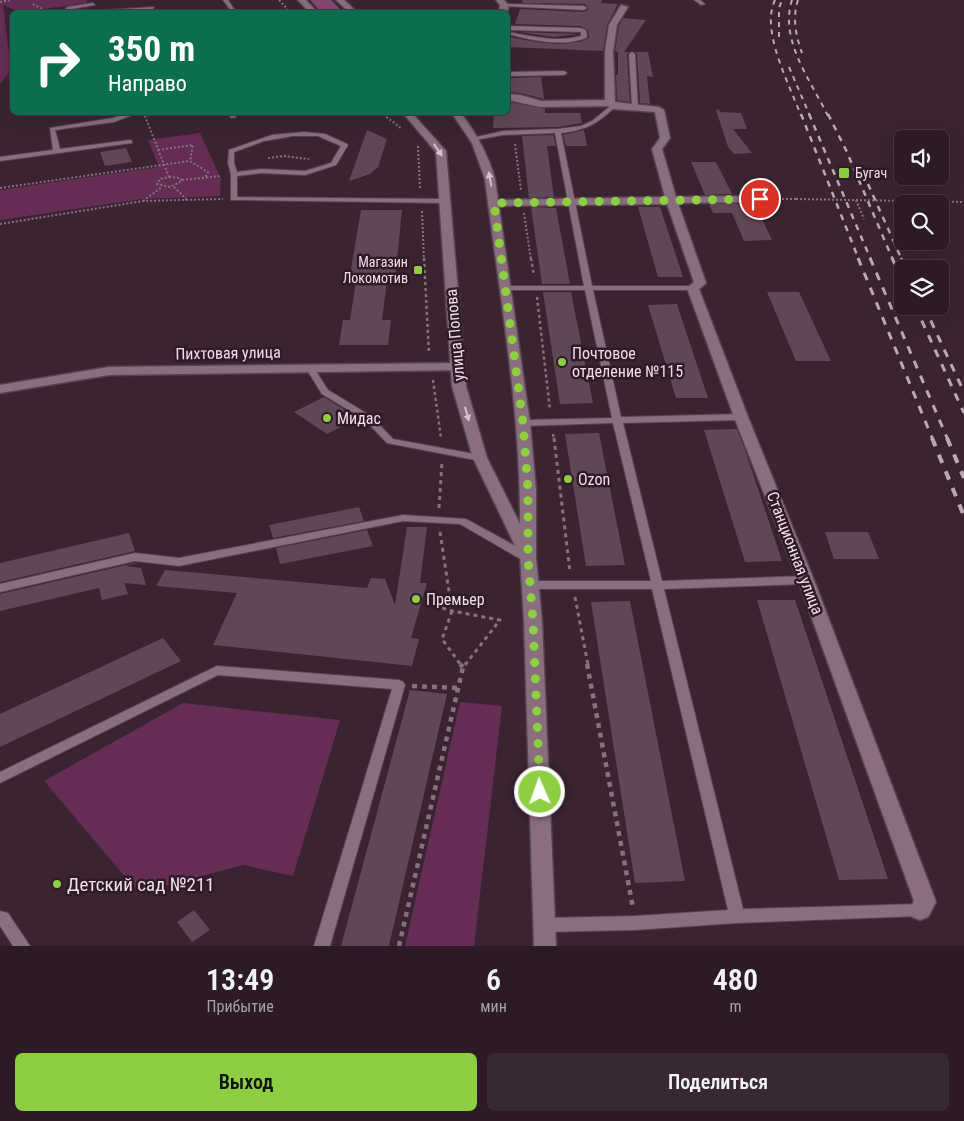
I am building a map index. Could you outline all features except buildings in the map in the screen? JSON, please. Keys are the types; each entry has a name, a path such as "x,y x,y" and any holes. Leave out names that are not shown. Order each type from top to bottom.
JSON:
{"street":[{"path":"302,0 311,10"},
{"path":"340,0 351,10"},
{"path":"611,105 609,51 613,25 624,7"},
{"path":"510,97 540,104 611,105 659,110 665,138 656,149 670,199"},
{"name":"улица Попова","path":"409,115 440,151 444,161 444,200 459,386 480,458 528,558"},
{"name":"улица Попова","path":"457,115 475,138 488,168 506,288 523,423 528,490 528,558 531,585 545,946"},
{"name":"Станционная улица","path":"670,199 700,283 693,288 741,417 806,580 924,902 920,910"},
{"path":"494,203 760,199"},
{"name":"Пихтовая улица","path":"0,389 109,371 312,370 457,366"}],"lane":[{"path":"696,0 704,4"},
{"path":"68,10 69,8 93,2"},
{"path":"502,6 584,8"},
{"path":"130,10 152,8"},
{"path":"510,28 580,30 584,32 584,37 576,40 529,38 510,33"},
{"path":"632,54 635,107"},
{"path":"510,74 564,74"},
{"path":"475,138 503,133 584,128 598,120 611,105"},
{"path":"57,152 52,129 114,120 128,115"},
{"path":"558,131 588,288 617,419 737,916"},
{"path":"234,174 261,171 305,173 334,164 345,145 316,134 278,135 252,142 231,151 231,163 234,174 233,199 444,200"},
{"path":"0,160 130,142"},
{"path":"506,288 693,288"},
{"path":"312,370 325,392 368,418 390,441 480,458"},
{"path":"523,423 741,417"},
{"path":"0,588 135,557 179,562 403,518 462,521 528,558"},
{"path":"531,585 658,585 806,580"},
{"path":"0,778 217,670 399,685 322,946"},
{"path":"545,925 636,923 737,916 920,910"},
{"path":"0,918 3,918 22,946"}],"path":[{"path":"0,2 10,0"},
{"path":"279,0 288,10"},
{"path":"33,4 44,10"},
{"path":"152,115 146,116 169,177"},
{"path":"384,115 408,133"},
{"path":"278,135 283,156 284,172"},
{"path":"158,150 192,145 190,161"},
{"path":"418,145 429,368 434,386 442,451 438,519 452,611 442,639 463,667"},
{"path":"0,188 190,161 208,172 205,178"},
{"path":"162,187 157,184 158,181 169,177 182,180 234,174"},
{"path":"143,201 162,187 174,186 182,183 182,180"},
{"path":"174,186 187,200"},
{"path":"0,224 143,201 233,199"},
{"path":"760,199 964,202"},
{"path":"856,200 864,219"},
{"path":"536,288 572,584 636,923"},
{"path":"399,946 463,667 500,620 452,611 428,602"},
{"path":"399,685 458,688"}],"shaded area":[{"path":"0,0 87,0 87,3 35,10 15,10 3,5 10,71 0,84"},
{"path":"310,0 331,0 341,10 319,10"},
{"path":"200,133 221,179 220,196 142,199 0,220 0,190 159,167 148,140"},
{"path":"460,702 502,706 474,946 405,946"},
{"path":"183,703 340,720 293,876 243,865 139,893 44,781"}],"railway":[{"path":"775,0 771,13 774,42 778,58 801,116"},
{"path":"779,37 779,8 782,0"},
{"path":"792,0 789,15 793,45 828,116"},
{"path":"798,0 795,13 796,27 802,53"},
{"path":"789,67 810,116"},
{"path":"801,114 859,260"},
{"path":"809,114 871,260"},
{"path":"828,114 846,150 893,260"},
{"path":"868,184 902,260"},
{"path":"858,258 933,440"},
{"path":"870,258 948,440"},
{"path":"892,258 894,262"},
{"path":"919,315 964,413"},
{"path":"928,315 964,392"},
{"path":"932,438 964,516"},
{"path":"947,438 964,478"}],"place":[{"name":"Бугач","path":"844,173"},
{"name":"Магазин Локомотив","path":"418,270"},
{"name":"Почтовое отделение №115","path":"562,362"},
{"name":"Мидас","path":"327,418"},
{"name":"Ozon","path":"568,479"},
{"name":"Премьер","path":"416,599"},
{"name":"Детский сад №211","path":"57,884"}],"route":[{"path":"540,792 533,621 528,558 528,490 523,423 494,203 760,199"}]}
